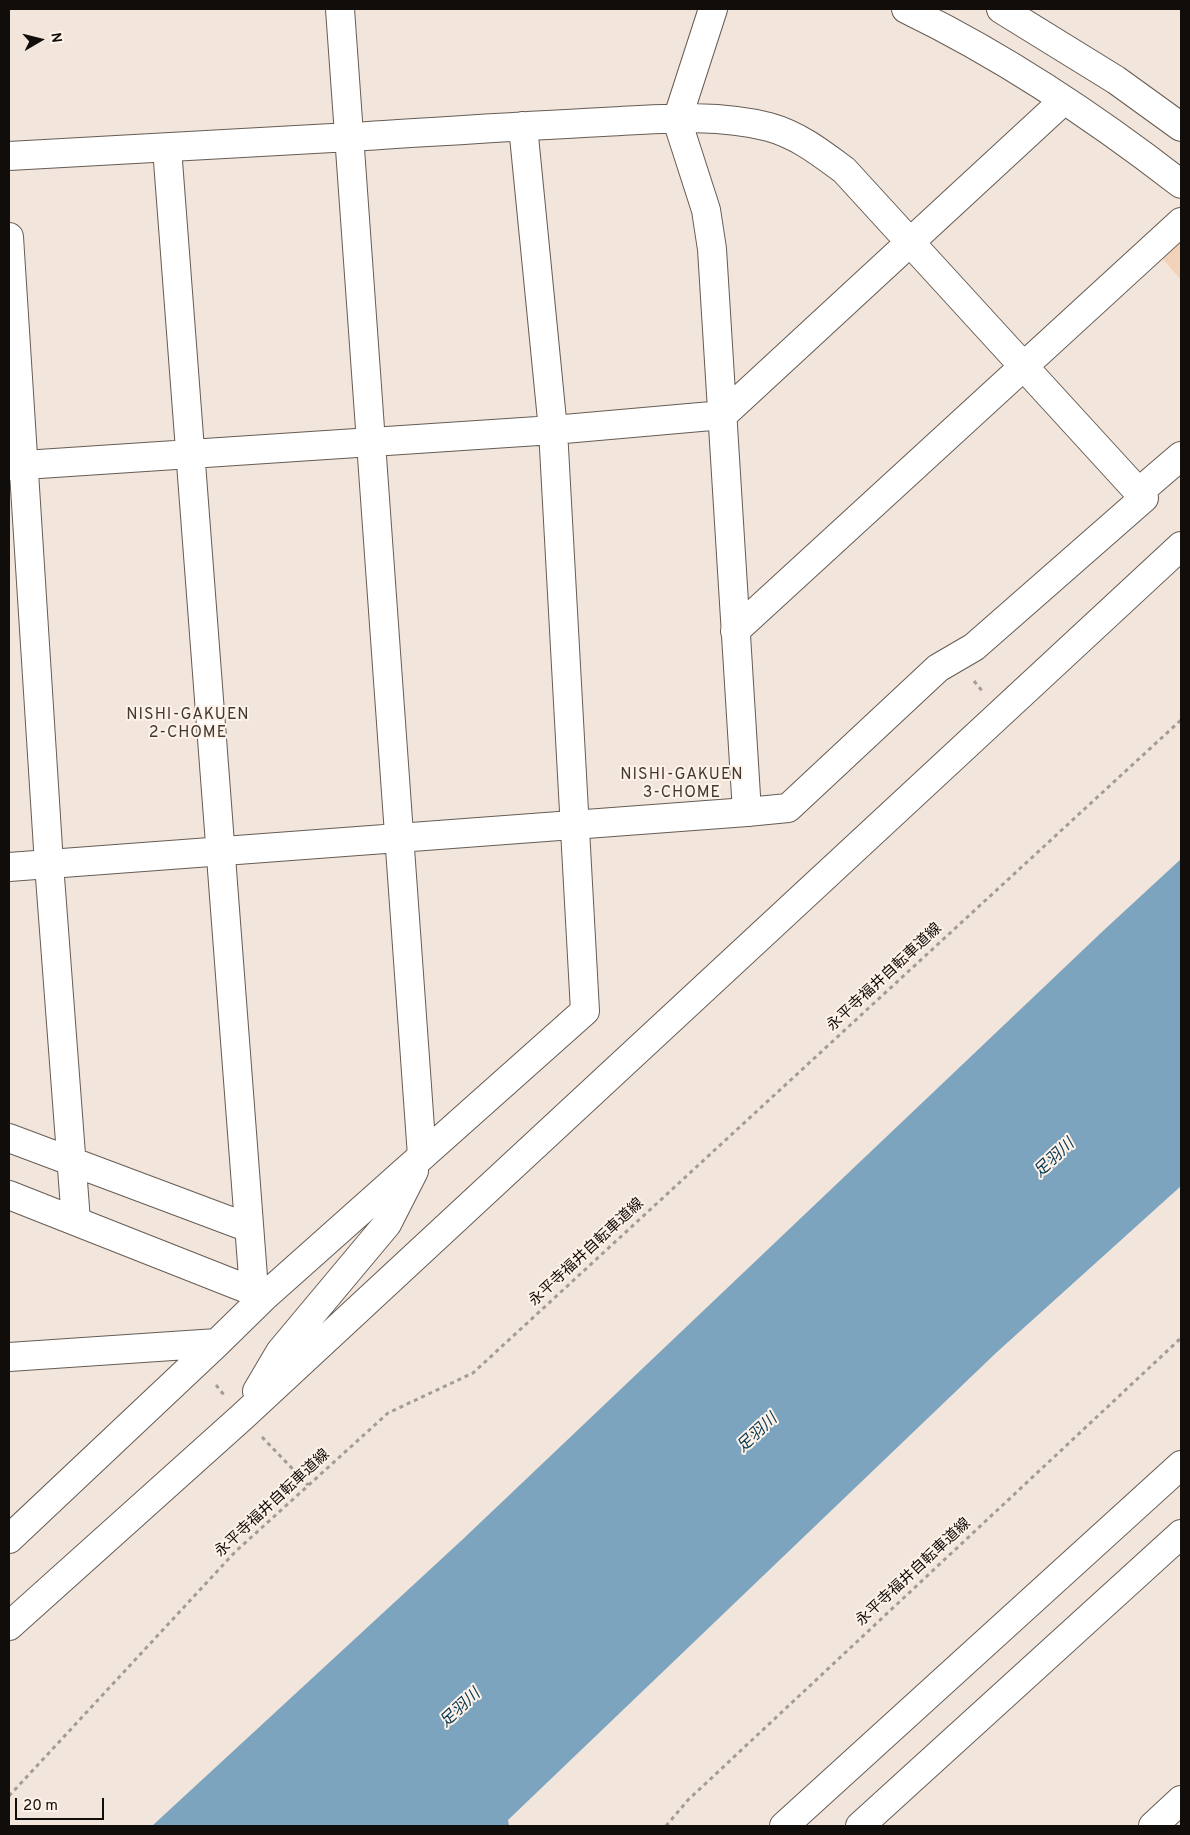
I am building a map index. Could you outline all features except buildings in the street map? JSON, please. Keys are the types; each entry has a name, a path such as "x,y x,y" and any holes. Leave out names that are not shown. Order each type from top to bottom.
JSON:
{"street":[{"path":"242,1417 280,1352 387,1224 422,1156 340,9"},
{"path":"713,9 677,120 706,210 712,249 746,812"},
{"path":"906,9 974,44 1063,100 1126,141 1181,184"},
{"path":"1001,9 1116,80 1181,127"},
{"path":"17,465 370,443 553,430 723,415 1063,100"},
{"path":"9,156 350,138 522,126 677,120 733,120 770,128 803,141 844,170 1144,498 974,646 938,668 788,808 576,826 9,867"},
{"path":"9,1539 218,1343 259,1293 422,1156 585,1011 553,430 522,126"},
{"path":"168,148 249,1228 259,1293"},
{"path":"736,631 1181,222"},
{"path":"9,237 17,465 76,1221"},
{"path":"1139,492 1181,456"},
{"path":"9,1626 242,1417 1181,546"},
{"path":"9,1138 72,1164 249,1228"},
{"path":"9,1195 259,1293"},
{"path":"9,1357 218,1343"},
{"path":"784,1826 1181,1465"},
{"path":"860,1826 1181,1534"},
{"path":"1153,1826 1181,1800"}],"path":[{"path":"954,658 1002,713"},
{"name":"永平寺福井自転車道線","path":"9,1796 235,1552 388,1413 473,1373 1181,720"},
{"name":"永平寺福井自転車道線","path":"666,1826 688,1800 1181,1338"},
{"path":"197,1362 242,1417 308,1485"}],"shaded area":[{"path":"1181,239 1181,280 1161,257"}],"water":[{"name":"足羽川","path":"1181,859 1181,1186 997,1352 508,1820 509,1826 152,1826 462,1540"}],"district":[{"name":"NISHI-GAKUEN 2-CHOME","path":"188,725"},
{"name":"NISHI-GAKUEN 3-CHOME","path":"682,785"}]}
